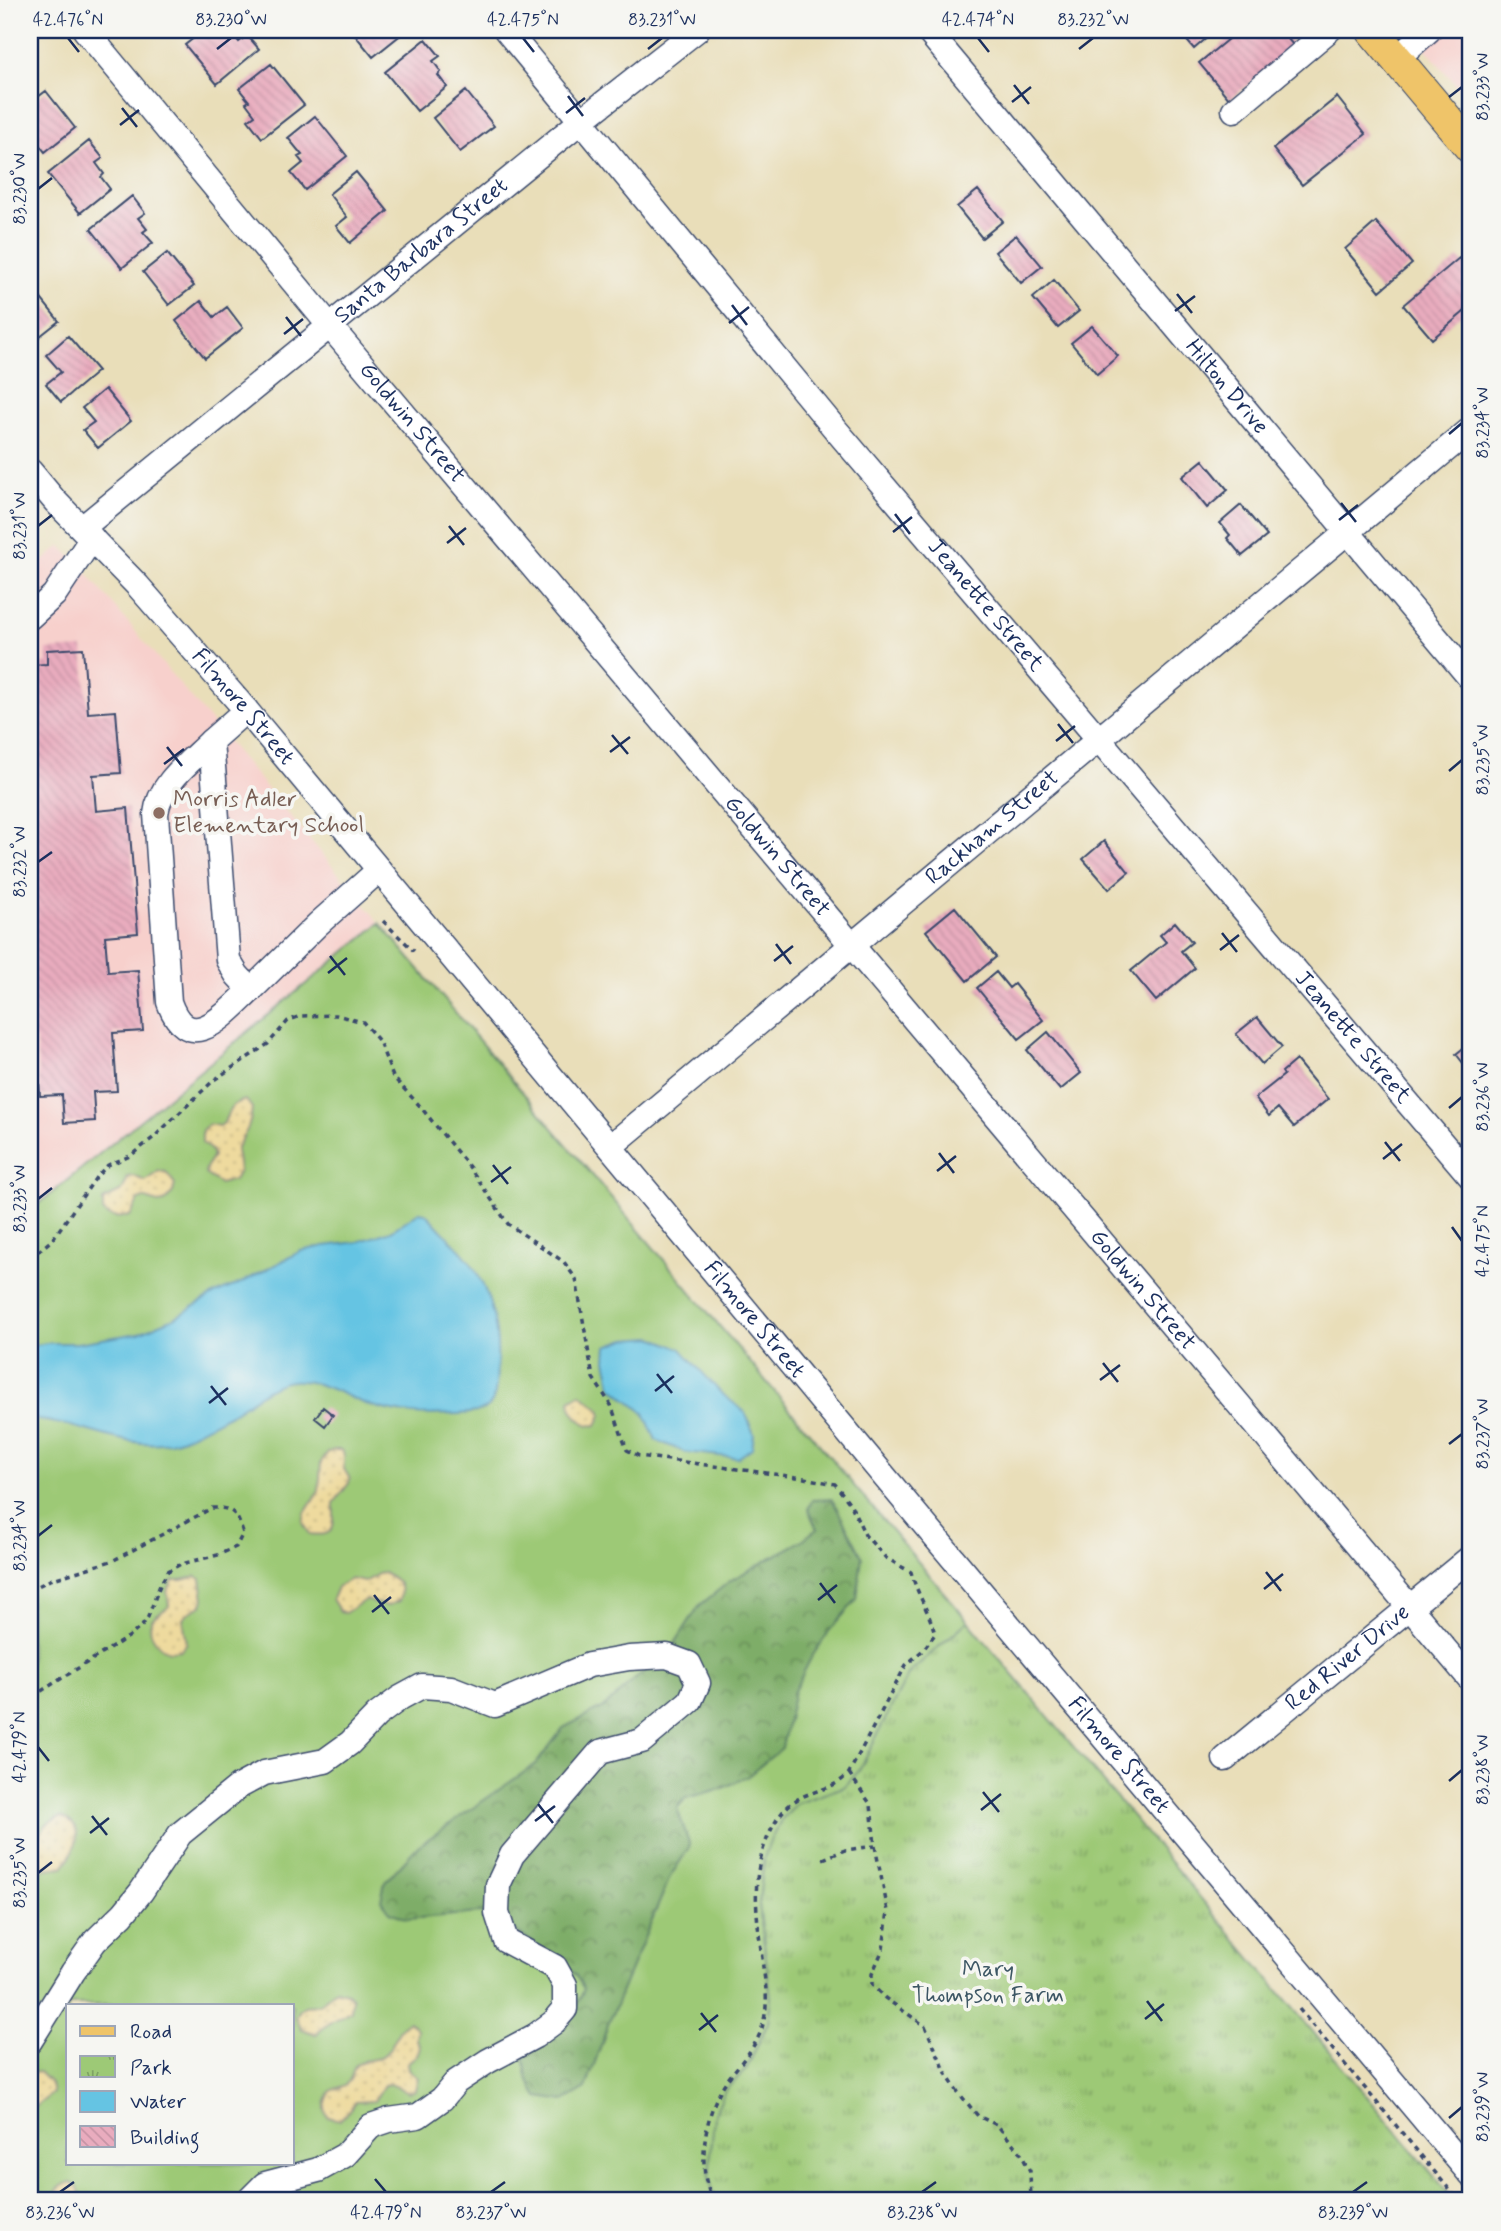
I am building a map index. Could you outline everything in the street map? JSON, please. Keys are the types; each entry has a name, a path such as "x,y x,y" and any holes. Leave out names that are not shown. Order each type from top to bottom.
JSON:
{"main road":[{"path":"1372,30 1471,148"}],"street":[{"name":"Goldwin Street","path":"85,30 330,325 1471,1680"},
{"name":"Jeanette Street","path":"506,30 845,440 1471,1177"},
{"name":"Santa Barbara Street","path":"30,617 54,595 87,533 330,325 697,30"},
{"name":"Hilton Drive","path":"926,30 1471,679"},
{"path":"1234,110 1329,30"},
{"path":"1396,59 1429,30"},
{"name":"Rackham Street","path":"611,1146 1471,429"},
{"name":"Filmore Street","path":"30,471 55,501 190,643 1471,2175"},
{"path":"246,710 164,789 157,802 169,1002 175,1019 183,1027 195,1029 213,1025 318,924 379,870"},
{"path":"211,741 228,960 251,990"},
{"name":"Red River Drive","path":"1225,1759 1471,1557"},
{"path":"30,2040 95,1941 141,1892 180,1833 238,1787 264,1773 325,1761 392,1704 422,1686 451,1688 495,1705 589,1665 667,1656 689,1664 698,1683 690,1701 642,1741 600,1752 512,1855 498,1885 497,1913 506,1941 555,1967 565,1985 565,2008 554,2022 456,2082 442,2099 418,2116 389,2120 371,2126 345,2155 318,2171 265,2184 248,2201"}],"path":[{"path":"30,1258 52,1240 97,1175 108,1165 130,1156 153,1138 214,1080 268,1044 288,1021 300,1016 337,1016 363,1022 379,1041 393,1077 470,1168 508,1224 564,1262 576,1279 593,1378 611,1405 627,1450 639,1456 835,1484 851,1505 865,1535 886,1558 911,1572 916,1593 930,1614 935,1634 923,1650 906,1665 849,1773 840,1784 820,1788 793,1800 777,1820 764,1847 755,1894 767,2000 763,2024 748,2057 725,2083 710,2111 705,2176 712,2201"},
{"path":"30,1590 50,1580 114,1560 212,1508 226,1508 238,1517 243,1533 236,1547 218,1555 181,1564 169,1571 142,1626 30,1698"},
{"path":"849,1773 871,1805 874,1846 888,1911 883,1949 872,1975 873,1984 886,1998 925,2026 948,2077 958,2092 978,2116 998,2125 1020,2152 1030,2171 1031,2201"},
{"path":"823,1859 845,1850 874,1846"}],"shaded area":[{"path":"1410,30 1471,30 1471,103"},
{"name":"Morris Adler Elementary School","path":"61,546 85,571 380,923 30,1211 30,572"}],"green space":[{"path":"380,923 968,1621 909,1673 859,1771 844,1787 796,1804 764,1858 759,1904 771,1998 768,2023 746,2070 725,2090 709,2177 716,2201 30,2201 30,1211"},
{"path":"832,1499 862,1556 857,1599 830,1630 811,1658 794,1691 782,1748 747,1777 723,1788 686,1798 677,1808 690,1846 670,1877 609,2022 586,2088 564,2101 538,2097 527,2078 524,2055 559,2026 573,2010 584,1989 575,1974 511,1927 480,1913 407,1919 390,1912 381,1900 385,1882 418,1846 536,1764 563,1728 604,1707 642,1673 663,1662 699,1606 731,1580 798,1543 817,1529 808,1509 812,1500"},
{"name":"Mary Thompson Farm","path":"968,1621 1455,2201 716,2201 709,2177 714,2116 725,2090 746,2070 768,2023 771,1998 759,1904 764,1858 771,1839 781,1821 796,1804 844,1787 859,1771 909,1673"}],"sand":[{"path":"246,1100 252,1108 249,1126 236,1149 239,1171 234,1180 220,1184 205,1174 213,1156 211,1150 202,1143 202,1130 209,1124 219,1126 224,1123 231,1108"},
{"path":"159,1171 166,1172 175,1184 173,1192 165,1202 158,1203 143,1198 130,1216 126,1217 112,1217 103,1211 103,1200 122,1191 128,1177 134,1176 145,1181"},
{"path":"581,1394 600,1409 602,1415 597,1425 583,1422 572,1410 570,1400"},
{"path":"341,1450 344,1455 344,1469 350,1479 349,1483 334,1503 331,1531 320,1535 310,1534 303,1523 305,1513 319,1491 321,1462 328,1452"},
{"path":"384,1573 399,1584 399,1601 387,1606 365,1600 345,1613 340,1612 332,1599 337,1587 351,1579 365,1582"},
{"path":"196,1576 201,1579 204,1599 202,1605 183,1619 187,1643 181,1650 170,1651 156,1642 150,1626 157,1615 169,1606 167,1591 173,1580"},
{"path":"61,1817 74,1826 76,1832 77,1839 72,1854 63,1867 44,1869 30,1887 30,1855 47,1824"},
{"path":"336,1990 347,1993 352,1998 351,2011 316,2034 302,2029 296,2017 299,2011 305,2006 321,2003"},
{"path":"409,2021 417,2029 416,2039 420,2047 417,2055 407,2063 408,2069 418,2078 415,2090 409,2092 390,2084 384,2085 374,2101 356,2102 340,2120 328,2117 325,2108 330,2092 351,2079 357,2064 380,2058 386,2053 401,2028"},
{"path":"39,2072 51,2084 53,2093 30,2111 30,2073"},
{"path":"71,2182 77,2185 80,2193 78,2201 52,2201 58,2188"}],"water":[{"path":"419,1212 425,1213 466,1256 488,1297 497,1350 496,1391 487,1408 472,1413 444,1415 404,1413 362,1403 313,1383 292,1381 268,1389 232,1413 186,1437 170,1442 132,1442 30,1417 30,1346 77,1343 139,1333 174,1318 301,1251 358,1242 391,1231"},
{"path":"652,1337 680,1348 721,1393 745,1412 754,1434 752,1448 738,1458 684,1452 656,1440 644,1413 612,1387 606,1360 607,1346 626,1339"}],"building":[{"path":"204,30 229,30 239,42 247,35 259,49 217,84 185,45"},
{"path":"351,30 401,30 403,33 373,57"},
{"path":"1178,30 1216,30 1194,49"},
{"path":"1239,30 1280,30 1294,46 1230,100 1199,63"},
{"path":"426,39 440,56 433,61 441,72 438,75 447,87 417,111 385,72"},
{"path":"271,64 304,105 262,138 248,120 255,115 246,103 249,101 239,89"},
{"path":"46,91 75,128 45,152 30,133 30,103"},
{"path":"466,91 494,126 460,152 433,118"},
{"path":"1337,97 1366,134 1302,185 1273,149"},
{"path":"315,116 347,156 305,190 291,173 303,163 298,157 302,155 288,138"},
{"path":"89,141 103,158 96,163 104,174 101,177 110,189 80,213 48,174"},
{"path":"356,172 388,211 350,243 336,226 347,217 329,194"},
{"path":"978,190 1003,221 982,238 957,207"},
{"path":"132,196 145,213 138,218 147,229 143,232 153,243 122,268 91,229"},
{"path":"1376,222 1412,264 1380,291 1345,249"},
{"path":"1016,235 1042,266 1021,283 995,252"},
{"path":"167,253 194,286 169,305 143,272"},
{"path":"1459,258 1465,264 1471,259 1471,306 1432,339 1403,305"},
{"path":"1054,280 1079,311 1058,328 1033,298"},
{"path":"30,285 59,321 30,344"},
{"path":"201,301 214,317 227,307 243,328 205,358 176,321"},
{"path":"1092,326 1118,356 1097,374 1071,343"},
{"path":"68,336 98,371 61,402 46,384 61,372 46,355"},
{"path":"105,389 131,421 98,448 83,430 94,422 82,408"},
{"path":"1203,460 1228,490 1207,508 1182,477"},
{"path":"1241,505 1267,536 1242,556 1227,538 1230,535 1220,523"},
{"path":"83,648 88,713 116,711 121,773 93,775 96,811 128,808 138,933 105,936 108,972 138,970 143,1031 113,1033 117,1091 93,1092 95,1121 64,1123 62,1095 40,1096 36,1039 30,1040 30,702 35,701 32,665 47,664 47,650"},
{"path":"1104,841 1129,872 1109,889 1083,859"},
{"path":"955,907 996,957 967,981 926,931"},
{"path":"1175,922 1192,942 1181,951 1195,968 1156,1001 1131,971 1166,942 1160,935"},
{"path":"996,972 1009,988 1014,984 1043,1020 1019,1039 977,988"},
{"path":"1257,1017 1282,1047 1262,1064 1236,1034"},
{"path":"1048,1032 1081,1073 1060,1090 1027,1050"},
{"path":"1471,1042 1471,1073 1456,1054"},
{"path":"1296,1060 1328,1099 1294,1127 1278,1108 1269,1116 1255,1098 1284,1075 1282,1072"},
{"path":"323,1407 333,1415 325,1426 315,1418"}],"place":[{"name":"Morris Adler Elementary School","path":"159,813"}]}
